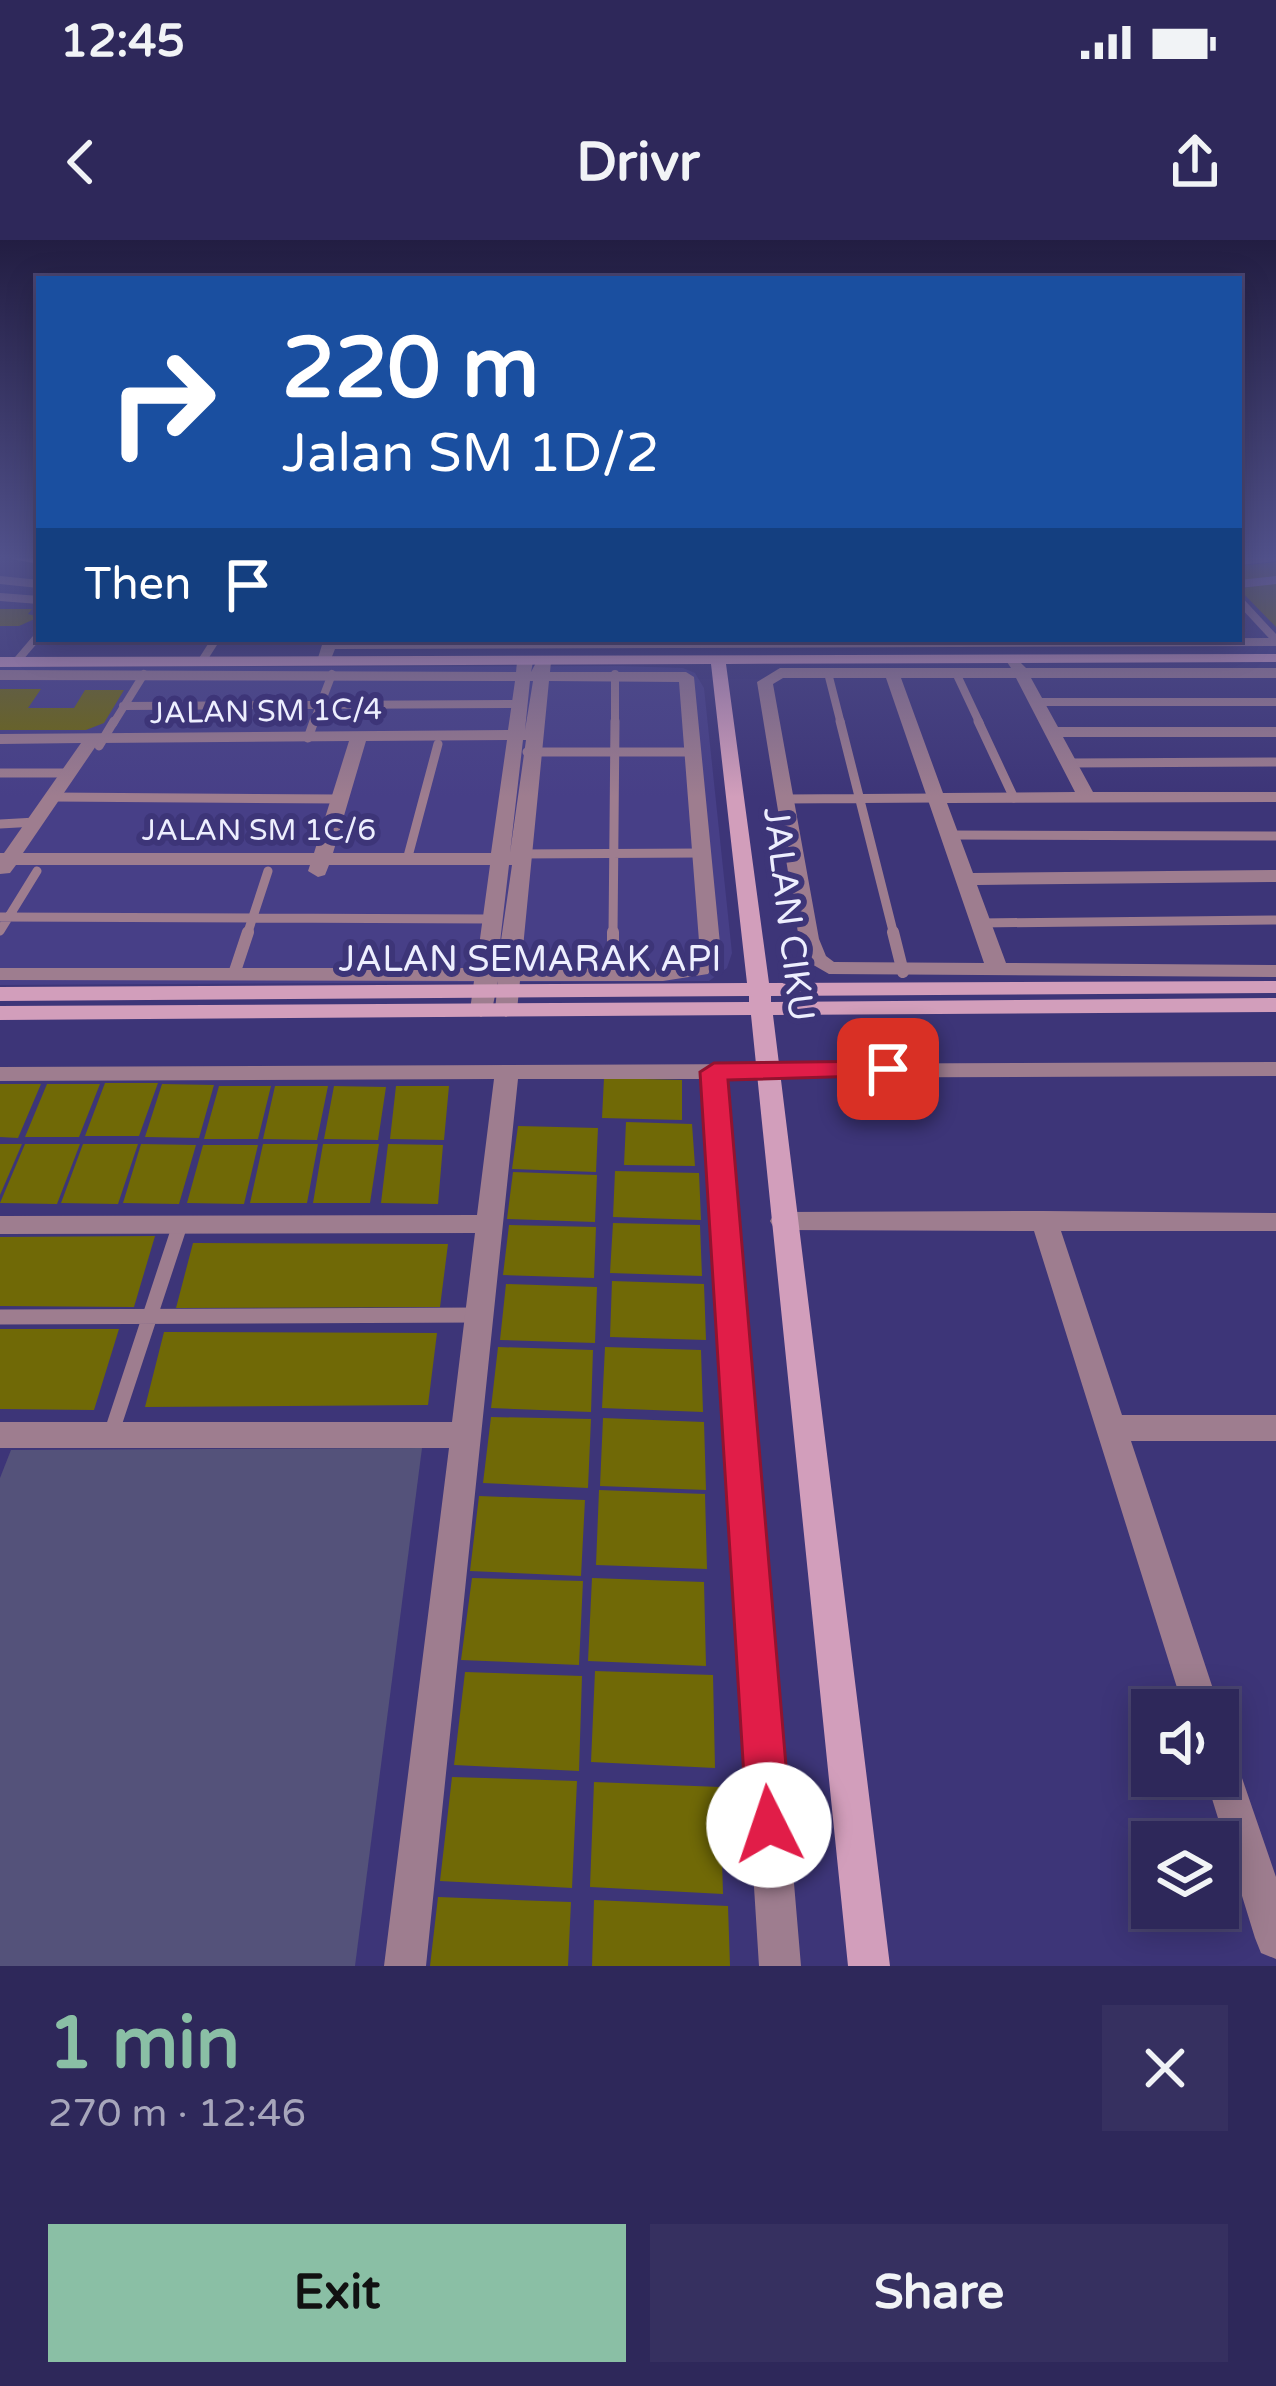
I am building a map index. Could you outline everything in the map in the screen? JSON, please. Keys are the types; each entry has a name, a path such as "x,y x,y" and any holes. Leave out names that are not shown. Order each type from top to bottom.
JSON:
{"street":[{"path":"1242,641 1256,641 1275,654"},
{"path":"0,674 144,674 329,655 353,642 725,648 1017,666"},
{"path":"533,666 725,648 863,642"},
{"name":"JALAN CIKU","path":"725,648 783,1221 869,1966"},
{"path":"1275,654 956,673 768,676 765,682 817,958 830,968 903,972 1276,970"},
{"path":"0,974 234,974 508,992 613,975 687,973 709,962 689,680 329,655 8,662"},
{"path":"523,743 520,704 533,666"},
{"path":"508,992 508,861 533,666"},
{"path":"1017,666 1088,798"},
{"path":"892,673 998,971"},
{"path":"1052,731 1276,732"},
{"name":"JALAN SM 1C/4","path":"95,743 308,738 523,743"},
{"path":"320,866 358,741"},
{"name":"JALAN SM 1C/4","path":"0,743 523,743"},
{"path":"3,865 95,743"},
{"path":"936,798 1267,797 1276,820"},
{"name":"JALAN SM 1C/6","path":"3,865 38,872 268,871 407,860 508,861"},
{"path":"482,992 490,919 508,861"},
{"name":"JALAN SM 1C/6","path":"3,865 508,861"},
{"path":"965,879 1276,876"},
{"name":"JALAN SEMARAK API","path":"762,999 1276,987"},
{"name":"JALAN SEMARAK API","path":"0,1012 482,992"},
{"name":"JALAN SEMARAK API","path":"0,994 508,992 1276,1005"},
{"path":"0,1074 1276,1069"},
{"path":"405,1966 507,1071"},
{"path":"714,1072 780,1966"},
{"path":"1043,1220 1195,1689"},
{"path":"783,1221 1276,1222"},
{"path":"0,1225 489,1224"},
{"path":"1111,1428 1276,1428"},
{"path":"0,1435 465,1435"},
{"path":"1230,1797 1276,1938"}],"lane":[{"path":"8,662 36,638"},
{"path":"202,661 214,642"},
{"path":"308,738 321,704 329,655"},
{"path":"828,673 903,972"},
{"path":"956,673 1014,798"},
{"path":"95,743 144,674"},
{"path":"613,975 610,854 615,674"},
{"path":"1036,702 1276,702"},
{"path":"123,706 520,704"},
{"path":"523,743 611,752 692,752"},
{"path":"407,860 438,744"},
{"path":"1069,763 1276,762"},
{"path":"0,773 69,772"},
{"path":"52,797 340,799"},
{"path":"785,799 936,798"},
{"path":"0,824 36,822"},
{"path":"950,835 1276,836"},
{"path":"508,861 700,854"},
{"path":"234,974 268,871"},
{"path":"0,931 4,917 38,872"},
{"path":"4,917 490,919"},
{"path":"981,923 1276,920"},
{"path":"110,1435 180,1225"},
{"path":"0,1317 479,1315"}],"shaded area":[{"path":"0,667 683,668 695,673 704,688 732,953 727,968 709,981 0,985"},
{"path":"422,1448 355,1966 0,1966 0,1478 11,1450"}],"building":[{"path":"0,689 41,689 28,708 74,708 85,690 124,690 104,723 86,730 0,730"},
{"path":"604,1078 682,1080 682,1120 602,1118"},
{"path":"105,1083 158,1083 139,1136 85,1136"},
{"path":"0,1084 41,1084 18,1138 0,1137"},
{"path":"47,1084 100,1084 79,1137 25,1137"},
{"path":"162,1084 214,1085 199,1138 145,1137"},
{"path":"219,1086 271,1086 258,1139 204,1139"},
{"path":"275,1086 328,1086 317,1140 263,1139"},
{"path":"334,1086 386,1087 378,1140 324,1139"},
{"path":"396,1086 449,1086 444,1140 390,1139"},
{"path":"626,1122 692,1124 695,1166 624,1165"},
{"path":"518,1126 598,1128 596,1172 512,1169"},
{"path":"0,1144 22,1144 0,1195"},
{"path":"25,1144 80,1144 57,1204 0,1203"},
{"path":"83,1144 138,1144 118,1204 61,1203"},
{"path":"141,1144 196,1145 179,1204 123,1203"},
{"path":"263,1144 318,1144 307,1203 250,1203"},
{"path":"323,1144 379,1144 370,1203 313,1203"},
{"path":"388,1144 443,1145 438,1204 381,1203"},
{"path":"203,1145 258,1145 244,1204 187,1203"},
{"path":"615,1171 699,1173 701,1220 613,1217"},
{"path":"513,1172 597,1175 595,1222 507,1219"},
{"path":"613,1223 700,1225 702,1276 610,1273"},
{"path":"509,1225 596,1227 594,1278 503,1275"},
{"path":"155,1236 134,1307 0,1306 0,1237"},
{"path":"193,1243 448,1244 440,1307 176,1308"},
{"path":"612,1281 704,1284 706,1340 610,1337"},
{"path":"506,1284 597,1287 595,1343 500,1340"},
{"path":"0,1329 119,1329 94,1410 0,1409"},
{"path":"164,1332 437,1333 428,1405 145,1407"},
{"path":"498,1347 593,1350 591,1412 491,1408"},
{"path":"605,1347 701,1350 703,1412 602,1408"},
{"path":"491,1417 591,1419 588,1488 483,1483"},
{"path":"603,1418 704,1422 706,1490 600,1486"},
{"path":"599,1490 705,1494 707,1569 596,1565"},
{"path":"479,1496 585,1500 581,1576 470,1571"},
{"path":"472,1578 583,1581 579,1665 461,1660"},
{"path":"592,1578 704,1582 706,1666 588,1661"},
{"path":"595,1671 713,1675 715,1768 591,1762"},
{"path":"465,1672 582,1676 579,1771 454,1765"},
{"path":"452,1777 577,1781 572,1888 440,1881"},
{"path":"594,1782 720,1787 723,1894 590,1887"},
{"path":"438,1897 571,1902 568,1966 430,1966"},
{"path":"594,1900 728,1906 730,1966 592,1966"}],"route":[{"path":"769,1825 714,1072 888,1069"}]}
